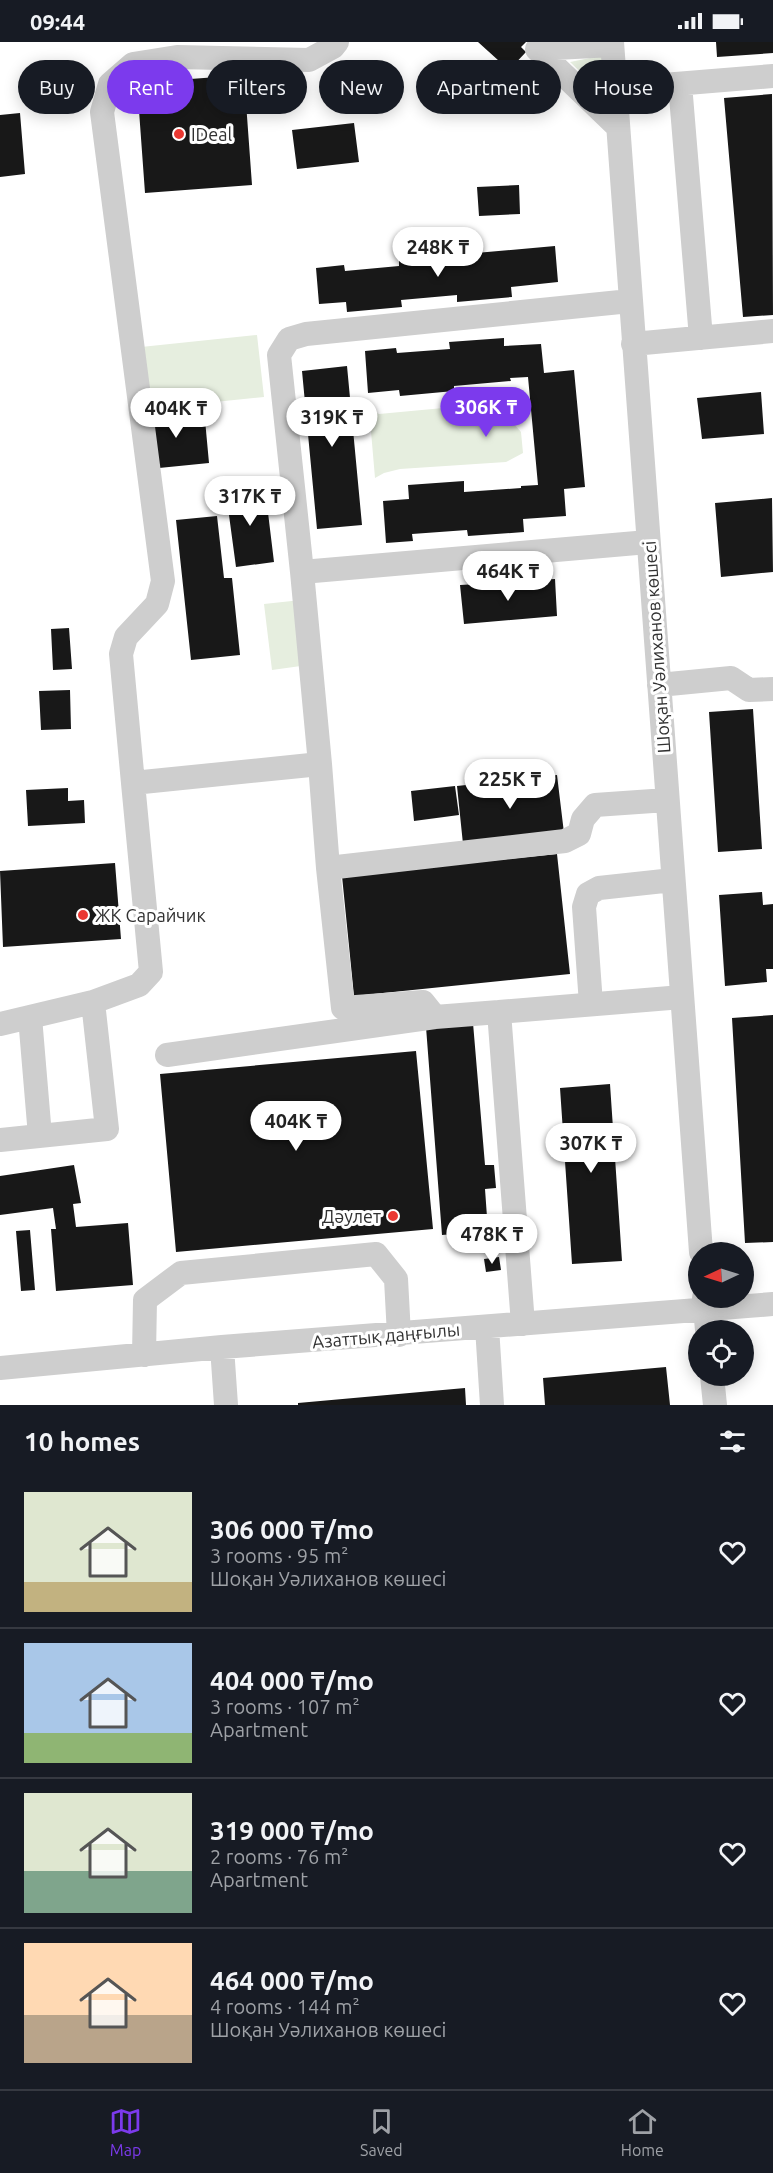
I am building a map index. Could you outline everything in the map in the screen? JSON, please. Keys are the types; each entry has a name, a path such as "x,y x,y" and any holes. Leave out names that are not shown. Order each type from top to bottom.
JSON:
{"street":[{"path":"0,1024 93,1002 139,985 151,972 121,654 126,637 157,604 163,581 102,112 110,84 133,64 177,57 309,60 333,47 337,42"},
{"path":"612,43 537,49 617,126"},
{"name":"Шоқан Уәлиханов көшесі","path":"612,43 613,60"},
{"path":"674,84 773,76"},
{"path":"680,84 701,338"},
{"name":"Шоқан Уәлиханов көшесі","path":"616,114 700,1242"},
{"path":"435,1017 423,1002 343,1008 279,355 289,339 306,334 630,301"},
{"path":"633,344 773,331"},
{"path":"302,572 648,542"},
{"path":"659,685 731,678 749,690 773,689"},
{"path":"133,783 320,764"},
{"path":"328,868 565,841 579,834 583,819 595,805 668,800"},
{"path":"591,1004 584,908 588,894 598,888 673,880"},
{"path":"167,1055 435,1017 682,997"},
{"path":"0,1140 107,1129 93,1002"},
{"path":"499,1012 523,1324"},
{"path":"30,1017 40,1136"},
{"path":"144,1355 145,1300 181,1273 376,1254 396,1279 399,1335"},
{"name":"Азаттық даңғылы","path":"0,1368 222,1347 523,1324 706,1313 773,1304"},
{"path":"487,1327 492,1405"},
{"path":"222,1347 226,1405"},
{"path":"713,1386 715,1405"}],"green space":[{"path":"605,55 605,60 580,60"},
{"path":"257,335 264,397 147,409 141,347"},
{"path":"486,404 500,408 521,432 523,453 506,462 400,469 375,478 369,408 379,414"},
{"path":"301,600 308,665 272,670 264,604"}],"building":[{"path":"478,42 526,42 521,47 526,52 518,60 498,60"},
{"path":"716,42 773,42 773,53 717,57"},
{"path":"206,78 206,114 247,114 252,185 145,193 139,114 194,114 194,79"},
{"path":"772,94 773,315 743,317 724,98"},
{"path":"20,114 25,174 0,177 0,115"},
{"path":"354,123 359,162 297,169 292,130"},
{"path":"519,185 520,214 479,216 477,187"},
{"path":"555,246 558,282 511,287 512,297 457,302 457,295 401,300 402,307 347,312 346,302 319,304 316,268 344,265 345,271 399,266 399,257 452,252 453,255"},
{"path":"504,338 504,346 541,344 544,373 574,370 585,487 564,489 566,516 523,519 524,532 468,536 467,530 412,534 413,541 386,543 383,501 409,499 408,485 464,481 464,492 538,485 528,377 510,378 511,381 454,386 454,391 400,396 399,390 368,393 365,351 396,348 397,353 450,349 449,342"},
{"path":"347,366 362,525 317,529 302,371"},
{"path":"761,392 764,434 702,439 697,398"},
{"path":"204,409 209,463 149,469 144,414"},
{"path":"265,488 274,562 236,567 226,493"},
{"path":"772,498 773,572 721,577 715,503"},
{"path":"217,516 224,578 232,578 240,655 191,660 176,520"},
{"path":"555,579 557,616 464,624 460,585 514,582 514,590 537,589 537,580"},
{"path":"69,628 72,669 53,670 51,629"},
{"path":"70,690 71,729 41,730 39,691"},
{"path":"753,709 762,849 718,852 709,712"},
{"path":"557,775 564,833 463,844 457,786"},
{"path":"455,786 459,815 414,821 411,791"},
{"path":"68,788 68,801 84,800 85,823 28,826 26,790"},
{"path":"557,854 570,974 354,996 342,876"},
{"path":"115,863 121,939 3,947 0,871"},
{"path":"762,892 763,905 773,904 773,969 766,969 767,982 725,986 719,895"},
{"path":"773,1015 773,1242 745,1242 732,1018"},
{"path":"473,1023 485,1165 494,1165 496,1188 485,1189 488,1231 442,1235 426,1027"},
{"path":"416,1051 433,1229 176,1252 160,1074"},
{"path":"610,1084 622,1261 572,1264 560,1088"},
{"path":"74,1165 81,1203 73,1204 76,1227 128,1223 133,1285 56,1291 51,1229 56,1229 53,1208 0,1215 0,1176"},
{"path":"30,1230 35,1290 21,1291 16,1231"},
{"path":"499,1257 501,1270 486,1272 484,1259"},
{"path":"666,1367 670,1405 545,1405 543,1378"},
{"path":"465,1388 466,1405 298,1405 298,1403"}],"place":[{"name":"IDeal","path":"179,134"},
{"name":"ЖК Сарайчик","path":"83,915"},
{"name":"Дәулет","path":"393,1216"}]}
